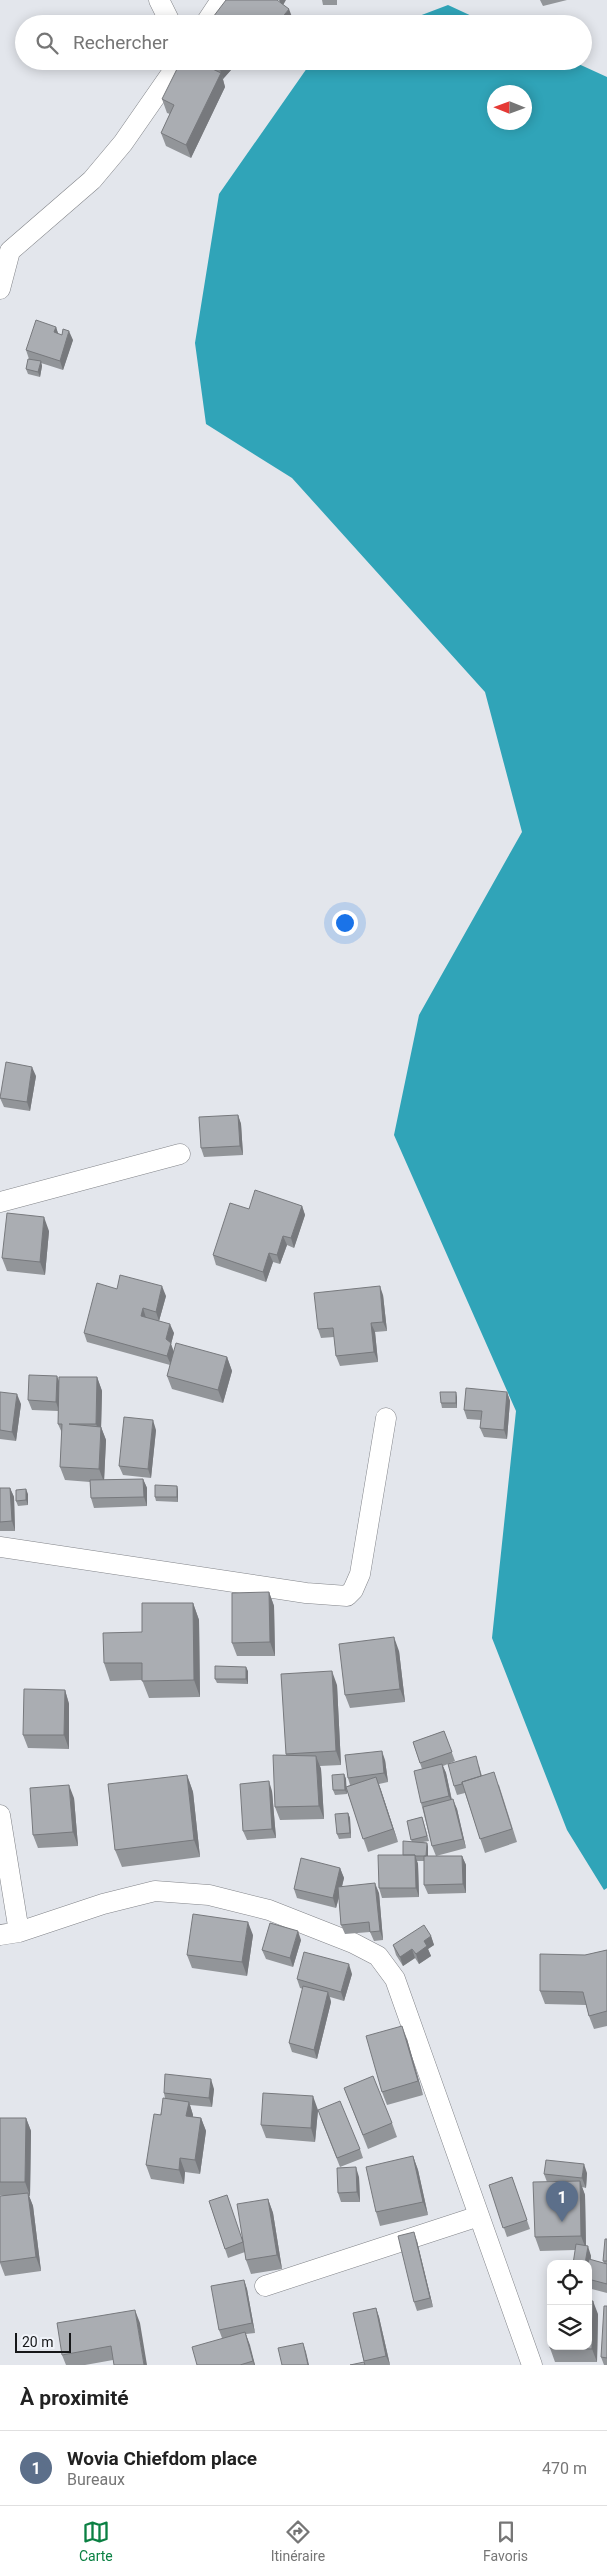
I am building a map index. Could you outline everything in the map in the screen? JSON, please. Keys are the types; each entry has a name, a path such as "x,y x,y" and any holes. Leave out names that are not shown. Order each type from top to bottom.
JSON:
{"street":[{"path":"159,0 167,15"},
{"path":"211,15 221,0"},
{"path":"0,289 5,250 92,180 123,144 174,70"},
{"path":"0,1202 180,1154"},
{"path":"0,1548 296,1591 346,1596 353,1590 360,1574 386,1418"},
{"path":"0,1815 10,1933 103,1904 155,1891 209,1896 269,1910 353,1943 378,1956 395,1978 532,2365"},
{"path":"265,2286 479,2216"}],"water":[{"path":"448,5 470,15 422,15"},
{"path":"306,70 592,70 607,77 607,1888 604,1890 567,1830 492,1638 516,1411 394,1135 419,1015 522,832 485,692 292,478 206,424 195,343 219,194"}],"building":[{"path":"226,0 277,0 289,9 284,15 215,15"},
{"path":"176,70 215,70 221,73 186,145 161,133 174,105 162,99"},
{"path":"36,320 56,327 54,332 62,335 63,329 69,331 60,361 26,350"},
{"path":"28,359 41,361 38,372 26,369"},
{"path":"6,1062 32,1067 27,1102 0,1098"},
{"path":"238,1115 240,1146 201,1148 199,1117"},
{"path":"255,1190 302,1206 291,1238 283,1236 277,1255 269,1253 263,1272 213,1255 230,1203 249,1209"},
{"path":"7,1213 44,1217 40,1262 2,1258"},
{"path":"120,1275 162,1286 156,1312 143,1308 141,1316 170,1324 166,1339 171,1343 167,1356 84,1333 97,1283 117,1289"},
{"path":"380,1286 383,1322 371,1323 374,1352 336,1356 333,1328 318,1329 314,1293"},
{"path":"176,1343 227,1357 218,1390 167,1376"},
{"path":"29,1375 57,1376 56,1402 28,1400"},
{"path":"59,1377 97,1377 96,1424 69,1424 101,1427 99,1469 60,1467 62,1424 58,1424"},
{"path":"466,1388 507,1392 504,1430 480,1428 482,1411 464,1410"},
{"path":"0,1392 17,1394 12,1432 0,1430"},
{"path":"440,1392 456,1392 456,1403 441,1403"},
{"path":"124,1417 153,1420 148,1469 119,1466"},
{"path":"143,1479 144,1497 91,1498 90,1480"},
{"path":"155,1485 177,1486 177,1497 155,1497"},
{"path":"0,1488 10,1488 12,1521 0,1522"},
{"path":"26,1489 26,1500 16,1501 16,1490"},
{"path":"269,1592 270,1642 232,1643 232,1593"},
{"path":"142,1603 193,1603 194,1680 142,1681 142,1663 104,1663 103,1633 142,1632"},
{"path":"394,1637 400,1689 345,1695 339,1644"},
{"path":"215,1666 246,1667 246,1679 215,1679"},
{"path":"332,1671 336,1751 286,1754 281,1674"},
{"path":"24,1689 65,1690 64,1735 23,1735"},
{"path":"444,1731 452,1752 420,1763 413,1742"},
{"path":"382,1751 384,1773 348,1778 345,1755"},
{"path":"273,1755 316,1756 319,1806 275,1807"},
{"path":"476,1756 481,1776 454,1786 448,1764"},
{"path":"442,1764 449,1796 421,1803 414,1771"},
{"path":"494,1772 512,1829 480,1839 462,1782"},
{"path":"344,1774 345,1790 333,1790 332,1775"},
{"path":"187,1775 194,1840 115,1850 108,1784"},
{"path":"376,1777 393,1829 363,1839 346,1787"},
{"path":"269,1781 272,1829 243,1831 240,1784"},
{"path":"69,1785 73,1832 33,1835 30,1788"},
{"path":"453,1799 463,1839 432,1846 423,1807"},
{"path":"348,1813 350,1833 337,1834 335,1814"},
{"path":"422,1817 427,1836 411,1840 407,1821"},
{"path":"403,1841 427,1843 426,1856 403,1855"},
{"path":"378,1855 415,1855 416,1888 379,1888"},
{"path":"424,1856 462,1856 463,1884 424,1885"},
{"path":"301,1858 340,1868 333,1898 294,1889"},
{"path":"375,1883 380,1931 370,1932 369,1922 341,1925 338,1887"},
{"path":"193,1914 248,1922 242,1962 187,1955"},
{"path":"270,1923 298,1931 290,1958 262,1950"},
{"path":"424,1925 431,1936 424,1941 427,1946 416,1954 412,1949 400,1957 393,1945"},
{"path":"607,1950 607,2011 589,2016 583,1992 540,1991 540,1954 585,1955"},
{"path":"304,1952 349,1964 341,1992 297,1979"},
{"path":"303,1986 328,1992 314,2050 289,2043"},
{"path":"402,2026 418,2081 382,2092 366,2036"},
{"path":"165,2074 211,2079 209,2098 164,2093"},
{"path":"373,2076 392,2123 363,2135 344,2088"},
{"path":"263,2093 313,2096 311,2128 261,2125"},
{"path":"163,2098 189,2102 186,2116 201,2118 195,2160 180,2158 179,2170 146,2165 154,2114 161,2115"},
{"path":"340,2101 360,2149 337,2158 318,2110"},
{"path":"0,2118 26,2118 25,2182 0,2182"},
{"path":"413,2156 423,2202 376,2212 366,2167"},
{"path":"546,2160 584,2164 582,2178 544,2174"},
{"path":"356,2167 357,2192 338,2193 337,2168"},
{"path":"512,2177 527,2220 503,2228 489,2185"},
{"path":"580,2181 581,2236 535,2237 533,2182"},
{"path":"28,2193 36,2257 0,2262 0,2196"},
{"path":"227,2195 243,2242 225,2249 209,2201"},
{"path":"268,2199 277,2255 246,2260 237,2204"},
{"path":"414,2232 430,2298 414,2302 398,2236"},
{"path":"605,2239 607,2239 607,2261 603,2261"},
{"path":"576,2244 588,2246 586,2260 574,2260"},
{"path":"589,2259 607,2264 607,2284 592,2280 592,2260"},
{"path":"244,2280 252,2323 219,2330 211,2286"},
{"path":"592,2301 593,2301 592,2349"},
{"path":"604,2306 607,2306 607,2358 601,2357"},
{"path":"376,2308 386,2356 364,2361 353,2313"},
{"path":"135,2310 144,2365 114,2365 111,2346 62,2355 57,2323"},
{"path":"245,2332 253,2361 240,2365 197,2365 192,2347"},
{"path":"303,2343 308,2365 282,2365 278,2348"},
{"path":"364,2362 365,2365 350,2365"}],"place":[{"name":"Wovia Chiefdom place","path":"562,2222"}]}
